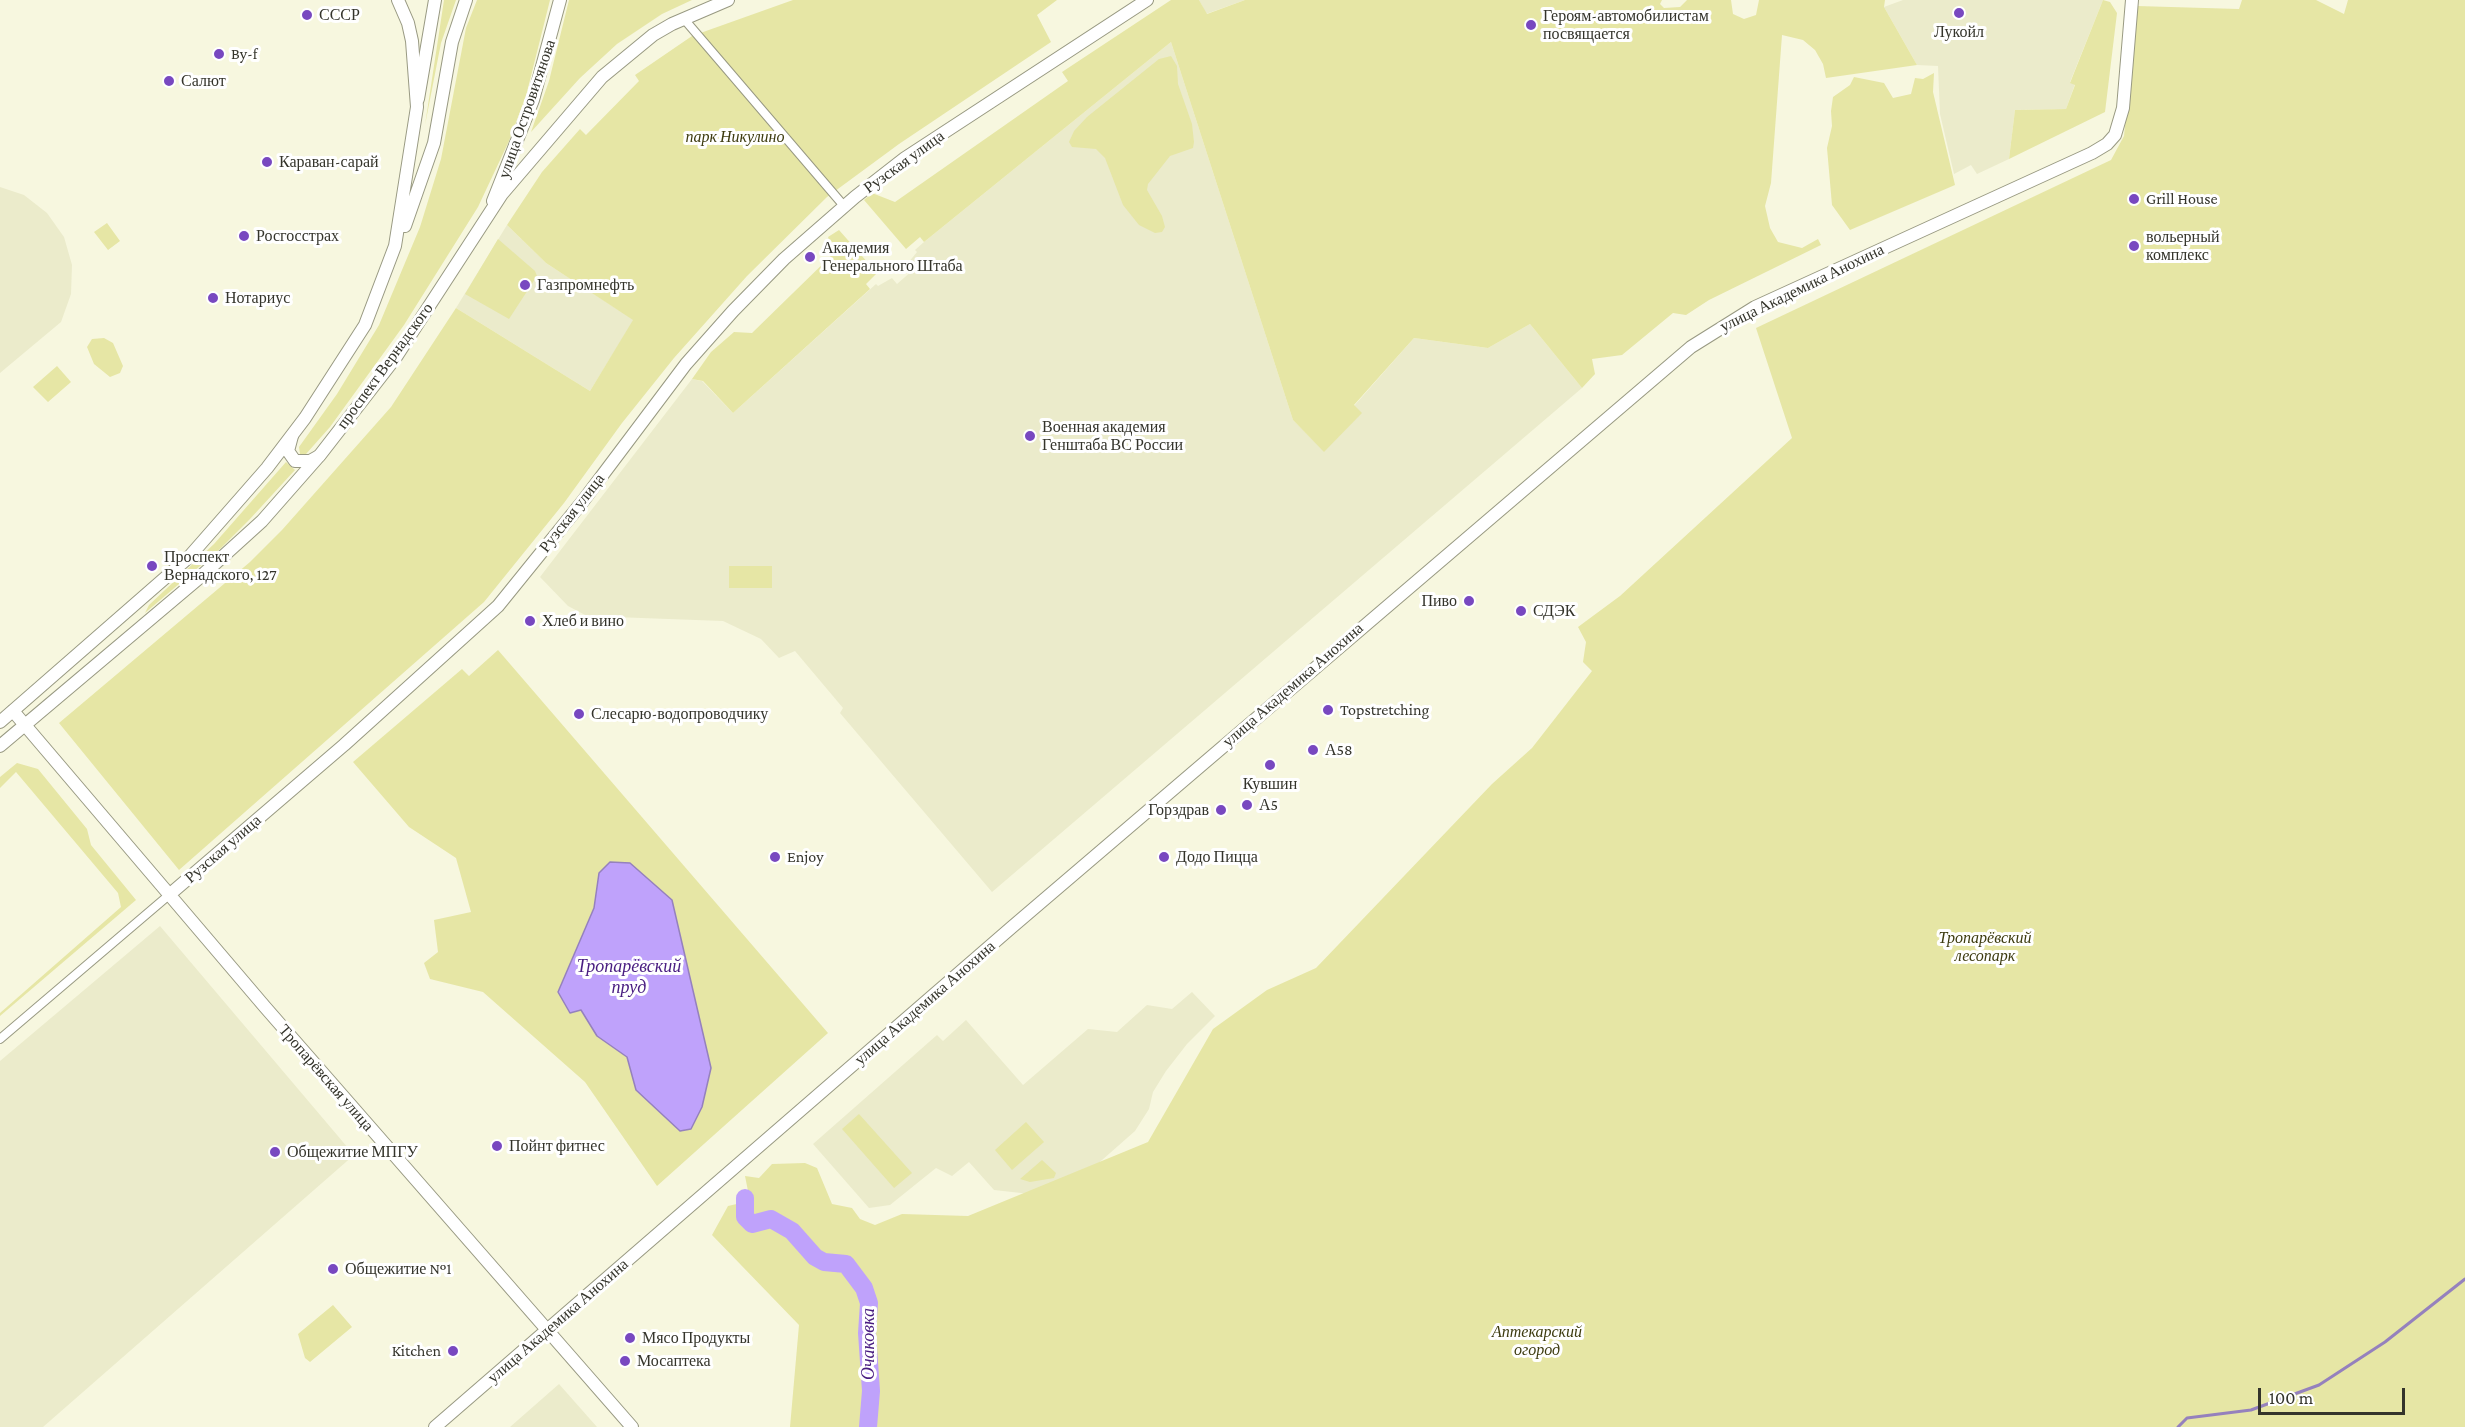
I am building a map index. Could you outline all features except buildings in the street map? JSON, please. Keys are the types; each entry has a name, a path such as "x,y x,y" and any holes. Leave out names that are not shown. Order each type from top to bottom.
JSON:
{"street":[{"path":"398,0 412,41 417,107"},
{"path":"389,266 403,208 435,0"},
{"path":"0,722 189,557 260,477 292,435 365,325 429,160 452,42 466,0"},
{"name":"улица Островитянова","path":"486,216 533,100 560,0"},
{"name":"проспект Вернадского","path":"0,746 262,521 320,455 396,357 486,216 539,148 602,77 634,48 684,19 728,0"},
{"name":"Рузская улица","path":"0,1039 344,745 498,606 712,334 778,266 844,206 919,149 1147,0"},
{"name":"улица Академика Анохина","path":"435,1427 1012,927 1691,347 1755,307 2092,153 2107,144 2115,135 2123,108 2132,0"},
{"path":"684,19 844,206"},
{"path":"292,435 288,451 295,461 310,461 320,455"},
{"path":"13,711 25,725"},
{"name":"Тропарёвская улица","path":"25,725 169,895 632,1427"}],"shaded area":[{"path":"1199,0 1245,0 1206,14"},
{"path":"1903,0 2103,0 2070,82 2075,84 2066,109 2015,110 2009,159 1977,174 1971,165 1954,174 1940,114 1938,66 1917,65 1884,7"},
{"name":"Военная академия Генштаба ВС России","path":"1171,42 1293,420 1324,451 1361,413 1354,406 1414,338 1488,348 1530,324 1582,388 992,892 840,713 843,708 795,651 779,658 761,639 723,621 587,616 568,606 540,577 692,379 702,381 733,413 876,284 878,286 892,278 897,284 913,270 908,263 917,252 915,250 924,242"},
{"path":"0,187 24,195 47,213 64,237 72,265 71,294 61,322 0,373"},
{"name":"Газпромнефть","path":"507,225 546,263 634,320 590,391 456,308"},
{"path":"160,926 354,1155 43,1427 0,1427 0,1061"},
{"path":"1192,992 1215,1016 1187,1044 1166,1071 1153,1092 1149,1109 1135,1131 1093,1168 1030,1194 994,1190 969,1162 952,1176 936,1168 890,1205 869,1208 813,1144 937,1035 943,1041 966,1020 1023,1085 1088,1029 1117,1032 1147,1005 1172,1009"},
{"path":"559,1384 597,1427 510,1427"}],"green space":[{"path":"444,0 456,0 441,43 425,125"},
{"path":"477,0 550,0 526,96 509,141 478,207 404,325 330,427 306,454 300,454 299,447 337,394 379,325 420,227 441,159 466,28"},
{"path":"569,0 692,0 662,14 617,44 580,78 531,132 549,81"},
{"name":"парк Никулино","path":"793,0 1057,0 1037,15 1051,42 899,144 827,197 747,276 674,358 622,423 564,503 484,602 179,870 59,723 250,562 282,530 391,407 456,308 590,391 633,320 546,263 507,225 542,172 580,129 586,135 639,81 635,75 692,36"},
{"path":"1171,0 1199,0 1207,14 1245,0 1662,0 1660,4 1664,8 1680,7 1687,0 1731,0 1733,14 1744,19 1756,15 1759,0 1885,0 1884,7 1917,65 1826,78 1823,64 1815,50 1803,40 1782,35 1771,183 1765,206 1770,228 1778,242 1802,248 1818,239 1821,245 1709,300 1686,315 1673,313 1622,355 1592,359 1595,374 1582,388 1530,324 1488,348 1414,338 1354,405 1362,413 1324,452 1293,420 1171,42 924,242 920,237 906,249 864,200 872,193 895,202 1068,81 1062,72"},
{"path":"2103,0 2110,2 2117,13 2105,112 2009,159 2015,110 2066,109 2075,85 2070,83"},
{"name":"Тропарёвский лесопарк","path":"2242,0 2316,0 2344,14 2348,0 2465,0 2465,1427 790,1427 799,1325 712,1235 728,1206 741,1203 748,1191 745,1176 759,1178 772,1164 805,1163 817,1168 832,1204 852,1208 860,1219 875,1225 902,1214 968,1216 1148,1142 1213,1029 1267,990 1316,968 1492,784 1532,748 1592,671 1583,662 1586,642 1578,627 1620,596 1792,438 1756,328 2111,160 2124,136 2137,6 2239,9"},
{"path":"1171,56 1177,66 1178,84 1192,124 1194,142 1193,148 1170,156 1148,184 1147,190 1162,216 1165,227 1162,232 1155,233 1139,225 1123,205 1105,158 1096,149 1072,147 1069,142 1074,131 1087,117 1159,59"},
{"path":"1934,73 1933,92 1955,185 1850,230 1832,205 1827,148 1832,126 1833,97 1850,85 1854,77 1884,83 1893,98 1911,94 1915,78 1923,79"},
{"path":"107,223 120,241 108,250 94,232"},
{"path":"839,230 877,273 866,284 870,289 733,413 703,381 692,379 711,352 734,332 752,333 834,253 828,237"},
{"path":"498,239 535,271 537,276 509,319 465,294"},
{"path":"104,338 113,343 123,366 120,373 110,377 94,364 87,347 92,339"},
{"path":"57,366 71,382 48,402 33,387"},
{"path":"286,462 295,470 250,519 220,549 145,613 149,605 214,544"},
{"path":"729,566 772,566 772,588 729,588"},
{"path":"498,650 828,1033 657,1186 585,1082 483,992 430,979 424,963 438,952 434,920 471,912 456,858 409,827 353,762 462,669 469,676"},
{"path":"17,763 38,769 87,829 91,845 136,900 0,1016 0,1013 121,907 118,893 16,772 0,788 0,777"},
{"path":"859,1114 912,1173 894,1188 842,1129"},
{"path":"1026,1122 1044,1142 1012,1170 995,1150"},
{"path":"1042,1160 1056,1173 1054,1178 1030,1182 1020,1179"},
{"path":"333,1305 352,1327 310,1362 305,1358 298,1334"}],"water":[{"name":"Тропарёвский пруд","path":"610,862 630,863 672,900 711,1068 702,1107 691,1129 680,1131 636,1090 627,1057 597,1036 581,1010 570,1013 558,992 594,908 599,873"}],"waterway":[{"name":"Очаковка","path":"745,1198 745,1217 752,1224 771,1219 792,1231 815,1257 824,1262 846,1264 864,1288 869,1303 867,1333 871,1391 868,1427"},
{"path":"2178,1427 2187,1418 2251,1410 2319,1385 2385,1342 2465,1279"}],"place":[{"name":"Лукойл","path":"1959,13"},
{"name":"СССР","path":"307,15"},
{"name":"Героям-автомобилистам посвящается","path":"1531,25"},
{"name":"By-f","path":"219,54"},
{"name":"Салют","path":"169,81"},
{"name":"Караван-сарай","path":"267,162"},
{"name":"Grill House","path":"2134,199"},
{"name":"Росгосстрах","path":"244,236"},
{"name":"вольерный комплекс","path":"2134,246"},
{"name":"Академия Генерального Штаба","path":"810,257"},
{"name":"Газпромнефть","path":"525,285"},
{"name":"Нотариус","path":"213,298"},
{"name":"Военная академия Генштаба ВС России","path":"1030,436"},
{"name":"Проспект Вернадского, 127","path":"152,566"},
{"name":"Пиво","path":"1469,601"},
{"name":"СДЭК","path":"1521,611"},
{"name":"Хлеб и вино","path":"530,621"},
{"name":"Topstretching","path":"1328,710"},
{"name":"Слесарю-водопроводчику","path":"579,714"},
{"name":"А58","path":"1313,750"},
{"name":"Кувшин","path":"1270,765"},
{"name":"А5","path":"1247,805"},
{"name":"Горздрав","path":"1221,810"},
{"name":"Enjoy","path":"775,857"},
{"name":"Додо Пицца","path":"1164,857"},
{"name":"Пойнт фитнес","path":"497,1146"},
{"name":"Общежитие МПГУ","path":"275,1152"},
{"name":"Общежитие №1","path":"333,1269"},
{"name":"Мясо Продукты","path":"630,1338"},
{"name":"Kitchen","path":"453,1351"},
{"name":"Мосаптека","path":"625,1361"}],"park label":[{"name":"Аптекарский огород","path":"1537,1341"}]}
